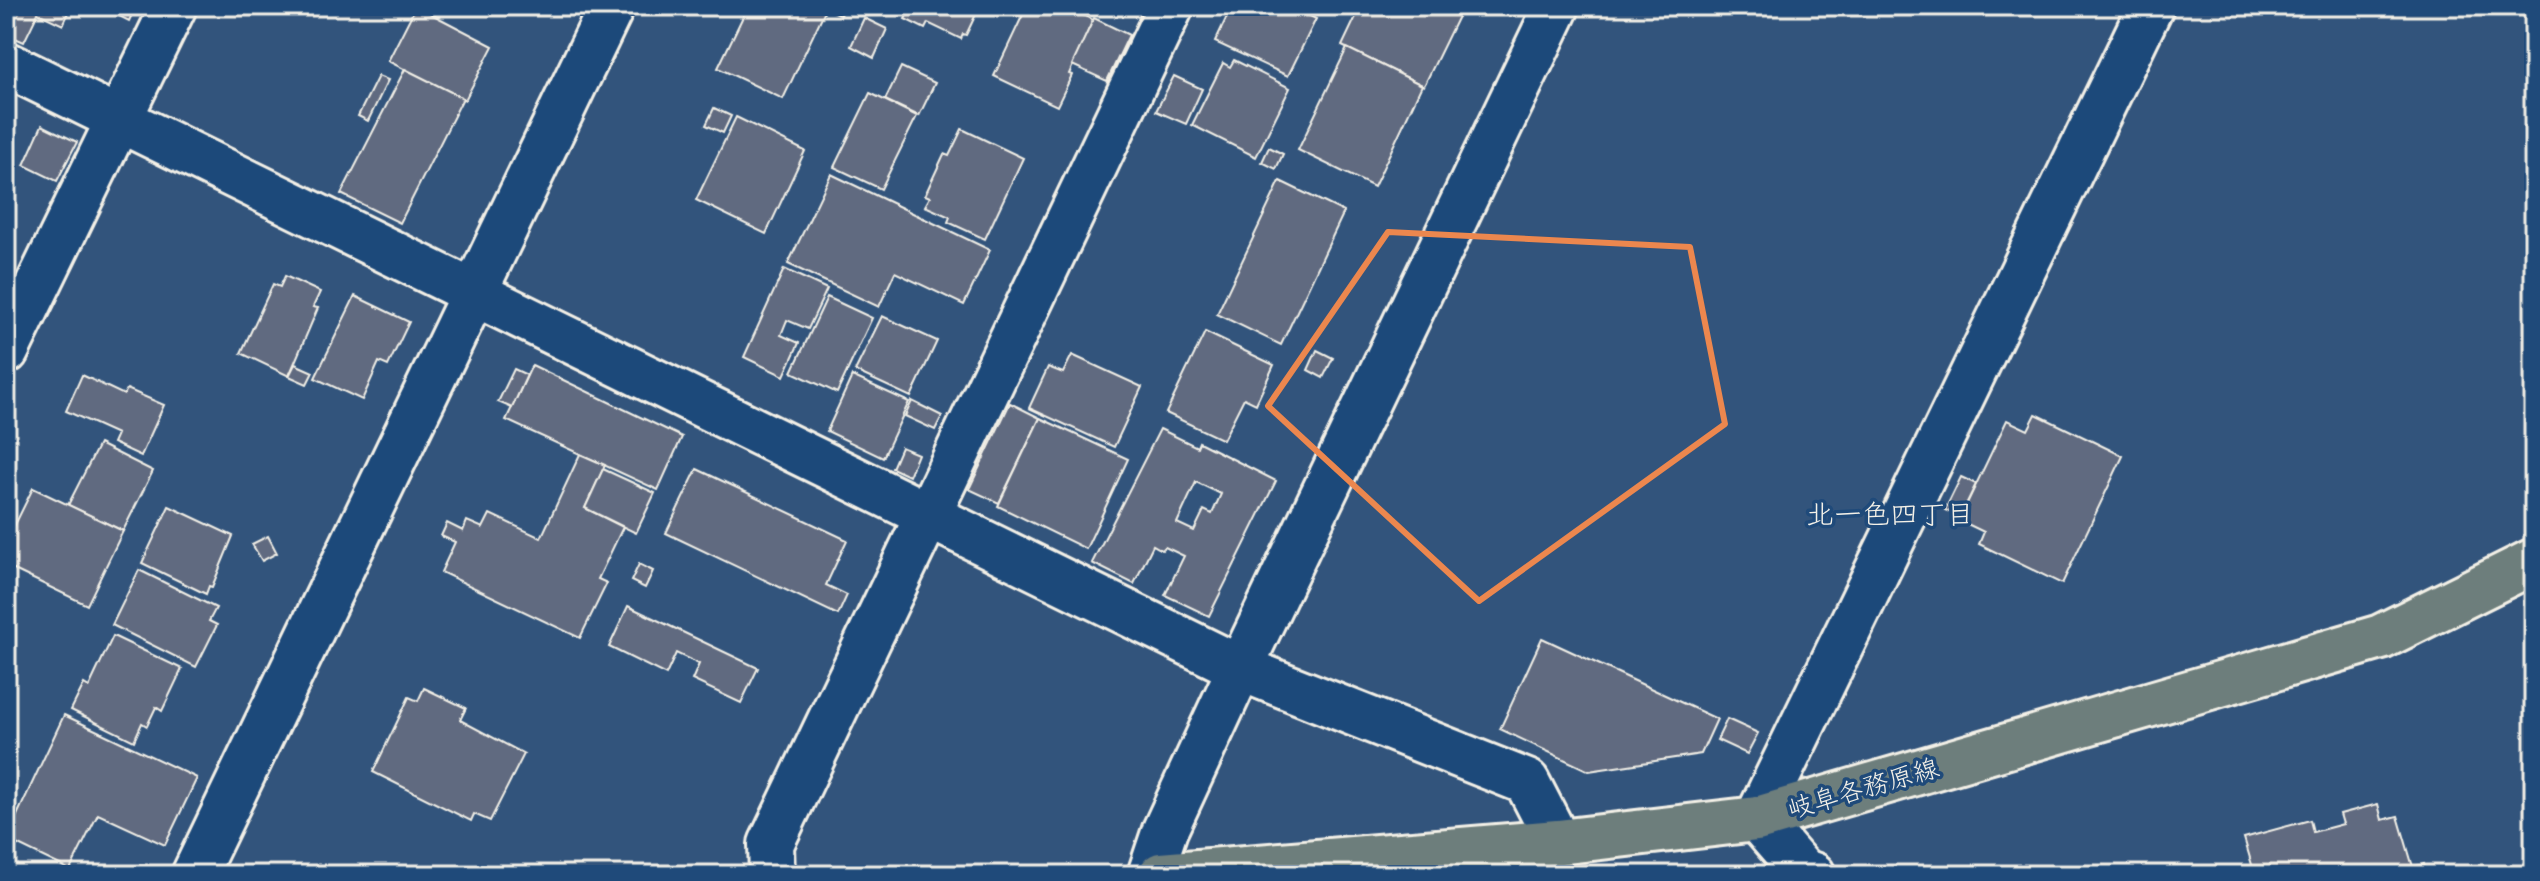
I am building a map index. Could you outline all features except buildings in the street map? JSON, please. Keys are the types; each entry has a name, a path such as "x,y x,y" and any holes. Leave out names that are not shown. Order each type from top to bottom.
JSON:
{"main road":[{"name":"岐阜各務原線","path":"1161,875 1558,842 1757,819 2381,637 2534,561"}],"street":[{"path":"6,351 174,6"},
{"path":"194,875 612,6"},
{"path":"772,875 771,844 1171,6"},
{"path":"1150,875 1165,830 1240,668 1557,6"},
{"path":"1813,875 1802,871 1757,819 2151,6"},
{"path":"6,64 1240,668 1527,782 1558,842"}],"highlighted area":[{"path":"1388,232 1690,247 1725,424 1479,601 1268,406"}],"district":[{"name":"北一色四丁目","path":"1890,514"}]}
